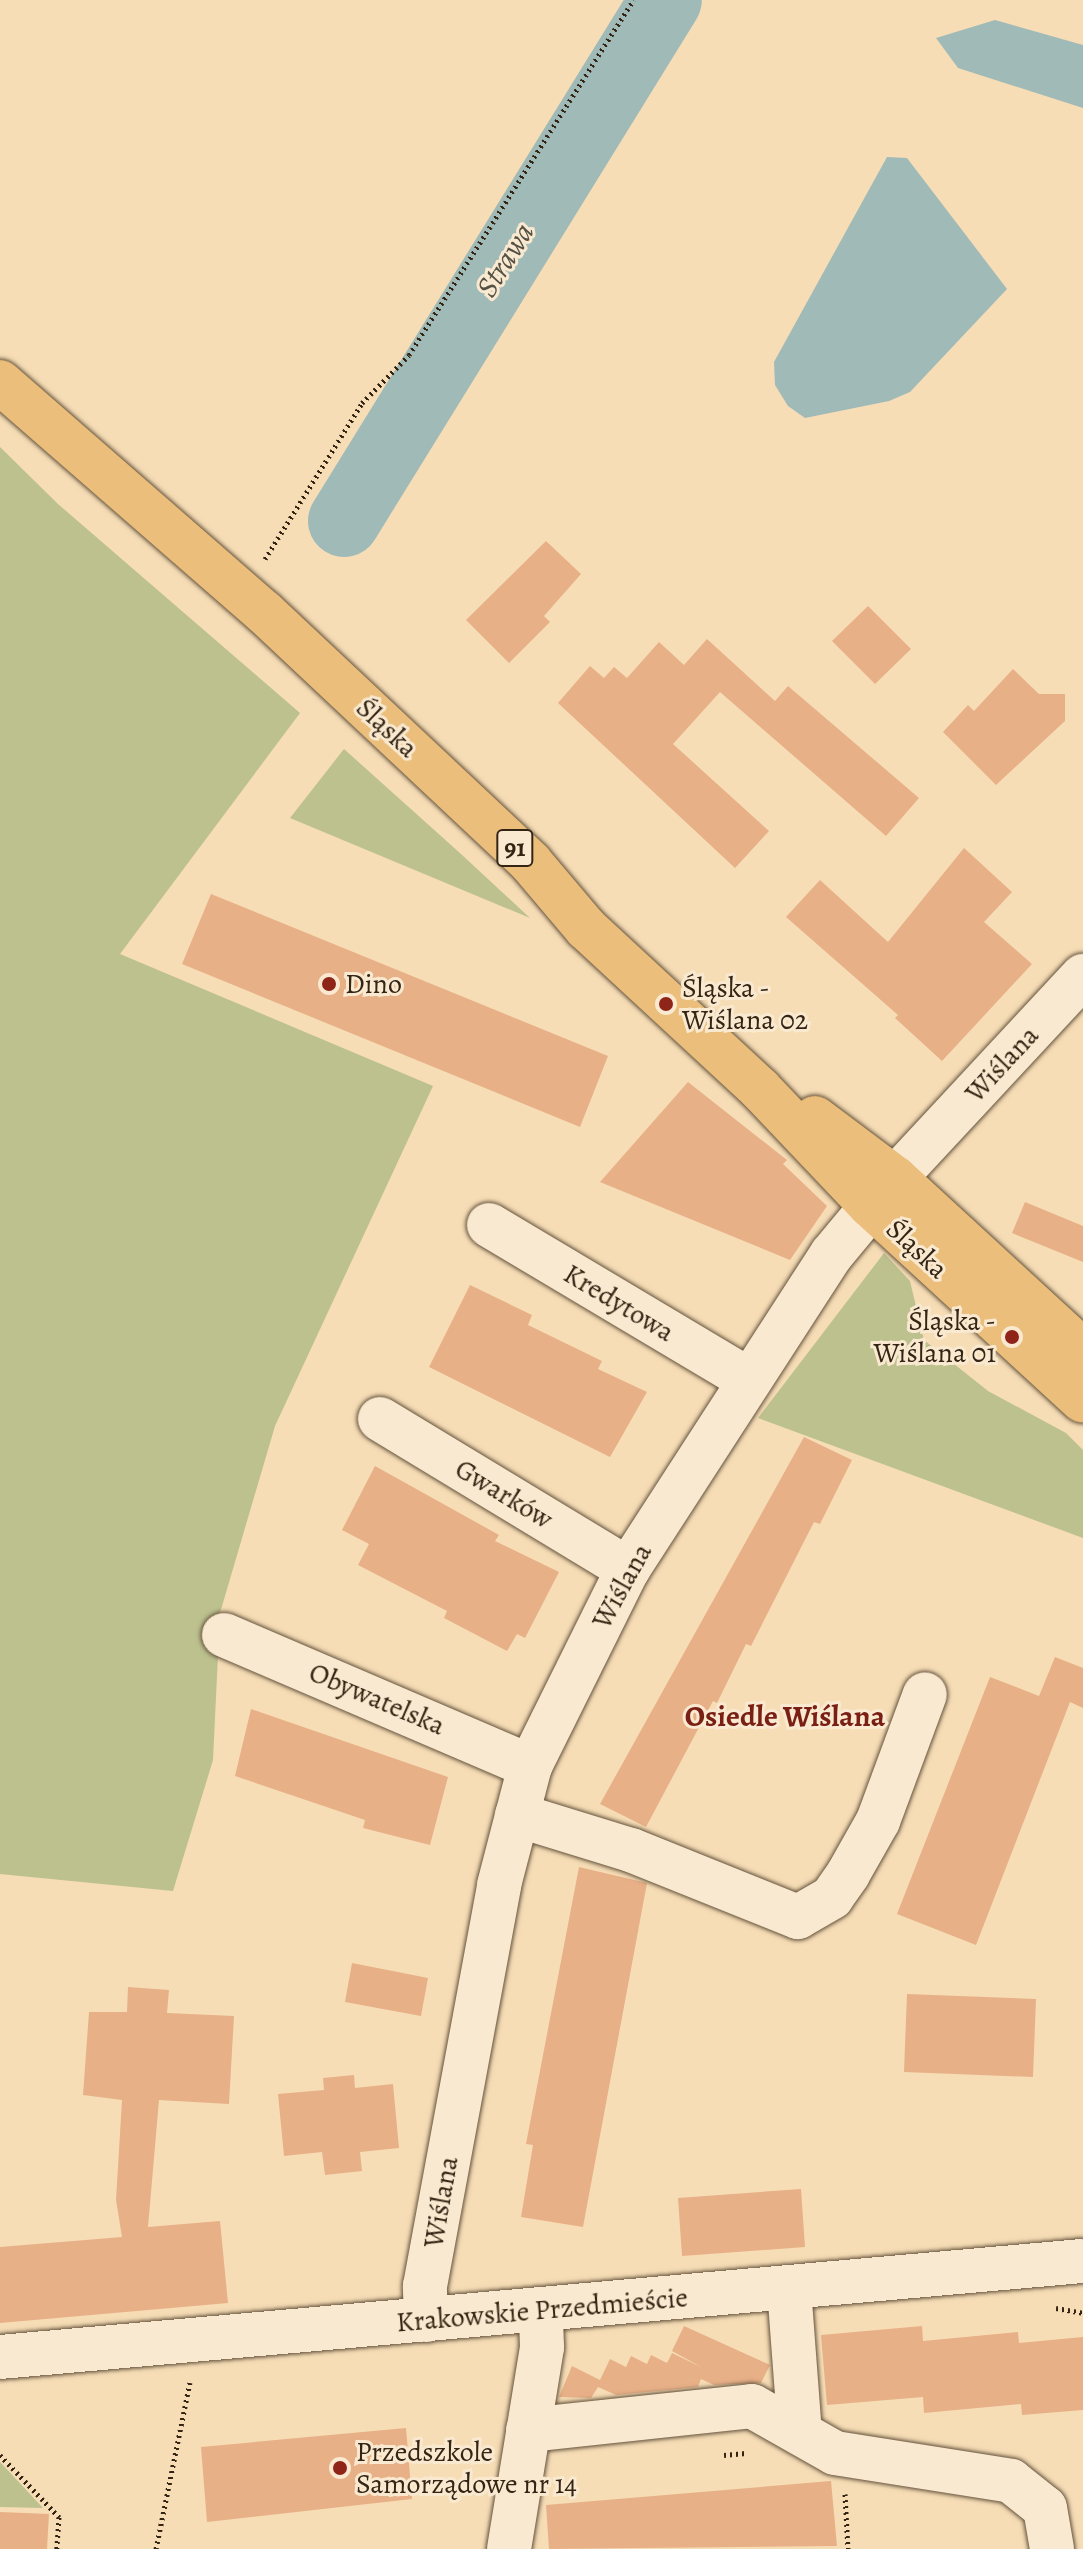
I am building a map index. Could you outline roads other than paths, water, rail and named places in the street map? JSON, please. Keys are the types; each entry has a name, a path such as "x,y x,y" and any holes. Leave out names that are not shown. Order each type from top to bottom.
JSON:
{"main road":[{"name":"Śląska","path":"0,382 274,621 531,863 586,928 760,1089 883,1192 1083,1351"},
{"name":"Śląska","path":"883,1192 1083,1401"}],"street":[{"name":"Wiślana","path":"426,2320 425,2286 499,1885 530,1766 628,1569 749,1380 883,1192 1083,976"},
{"name":"Kredytowa","path":"489,1225 749,1380"},
{"name":"Gwarków","path":"380,1419 628,1569"},
{"name":"Obywatelska","path":"224,1635 530,1766"},
{"path":"517,1815 631,1850 798,1917 832,1897 848,1874 878,1821 925,1694"},
{"name":"Krakowskie Przedmieście","path":"0,2357 1083,2261"},
{"path":"789,2288 800,2433"},
{"path":"509,2549 542,2347 541,2311"},
{"path":"528,2430 737,2406 780,2418 819,2448 843,2455 1011,2481 1045,2508 1052,2549"}],"water":[{"path":"995,20 1083,45 1083,108 958,68 936,38"},
{"path":"887,157 907,158 1007,289 910,392 889,401 805,418 788,406 775,385 774,362"},
{"path":"408,415 416,444 362,535 328,513 375,422"}],"waterway":[{"name":"Strawa","path":"344,521 666,0"}],"place":[{"name":"Dino","path":"329,984"},
{"name":"Śląska - Wiślana 02","path":"666,1004"},
{"name":"Śląska - Wiślana 01","path":"1012,1337"},
{"name":"Przedszkole Samorządowe nr 14","path":"340,2468"}],"district":[{"name":"Osiedle Wiślana","path":"785,1716"}]}
